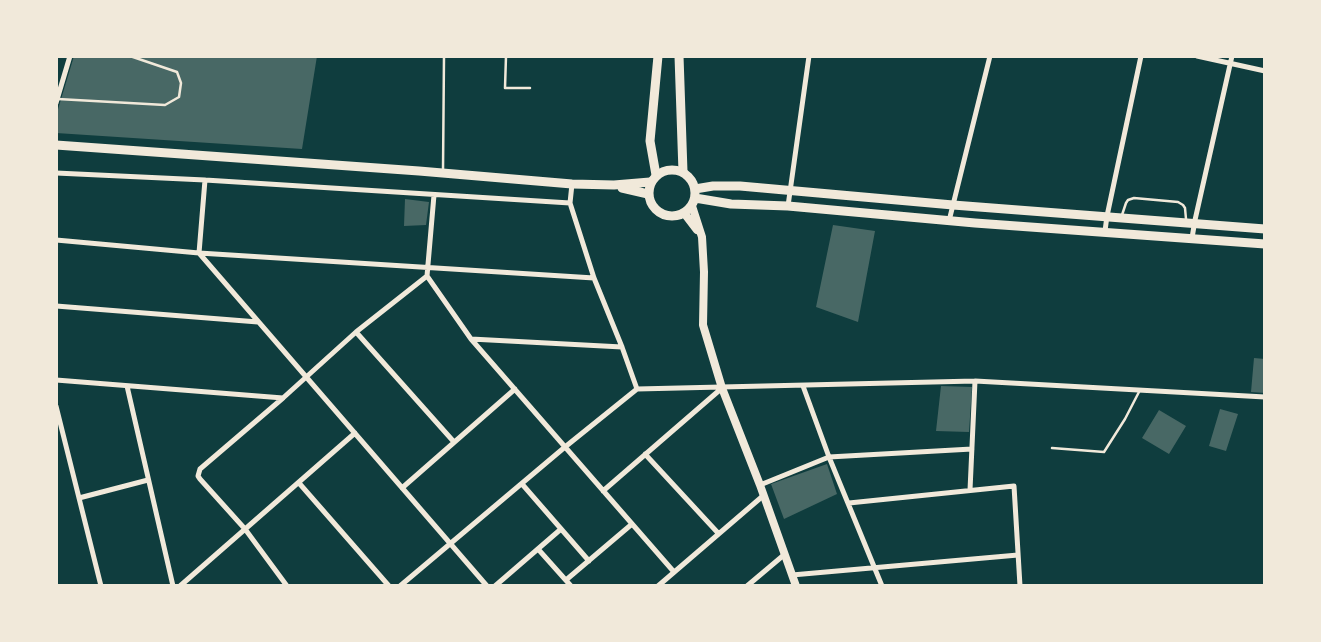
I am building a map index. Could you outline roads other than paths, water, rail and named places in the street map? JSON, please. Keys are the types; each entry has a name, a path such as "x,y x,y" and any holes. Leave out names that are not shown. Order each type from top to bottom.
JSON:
{"main road":[{"path":"658,56 650,141 653,178 648,194 652,206 661,214 672,216 684,213 694,198 713,187 740,187 1265,229"},
{"path":"678,56 682,172"},
{"path":"56,145 614,186 648,194"},
{"path":"614,186 653,178 669,169 682,172 691,179 702,237 703,325 722,388 796,586"},
{"path":"694,198 731,204 788,206 1265,244"},
{"path":"684,213 702,237"}],"street":[{"path":"57,101 70,56"},
{"path":"788,206 809,56"},
{"path":"950,220 990,56"},
{"path":"1105,231 1141,56"},
{"path":"1197,56 1265,71"},
{"path":"1192,238 1190,223 1232,56"},
{"path":"56,173 570,203"},
{"path":"205,180 200,253 487,586"},
{"path":"572,184 570,203 594,278 637,389"},
{"path":"434,195 427,276 471,338 674,572"},
{"path":"56,240 200,253 594,278"},
{"path":"287,586 245,530 200,479 200,469 307,378 356,332 427,276"},
{"path":"56,306 258,322"},
{"path":"356,332 454,442"},
{"path":"471,338 622,347"},
{"path":"56,380 284,398"},
{"path":"971,490 975,381"},
{"path":"400,586 637,389 975,381 1265,397"},
{"path":"127,386 173,586"},
{"path":"803,386 882,586"},
{"path":"603,491 722,388"},
{"path":"402,488 515,389"},
{"path":"56,406 102,586"},
{"path":"180,586 355,433"},
{"path":"760,485 829,457 972,449"},
{"path":"645,454 718,533"},
{"path":"79,498 148,480"},
{"path":"299,483 388,586"},
{"path":"522,484 589,561"},
{"path":"849,503 1014,486 1020,586"},
{"path":"658,586 764,495"},
{"path":"566,580 632,524"},
{"path":"495,586 561,529"},
{"path":"538,549 571,586"},
{"path":"747,586 785,554"},
{"path":"792,575 1018,555"}],"lane":[{"path":"57,101 165,105 179,97 181,83 177,72 130,56"},
{"path":"443,173 444,56"},
{"path":"506,56 505,88 530,88"},
{"path":"1121,217 1128,200 1134,198 1178,202 1185,208 1190,223"},
{"path":"1052,448 1104,452 1140,390"}]}
